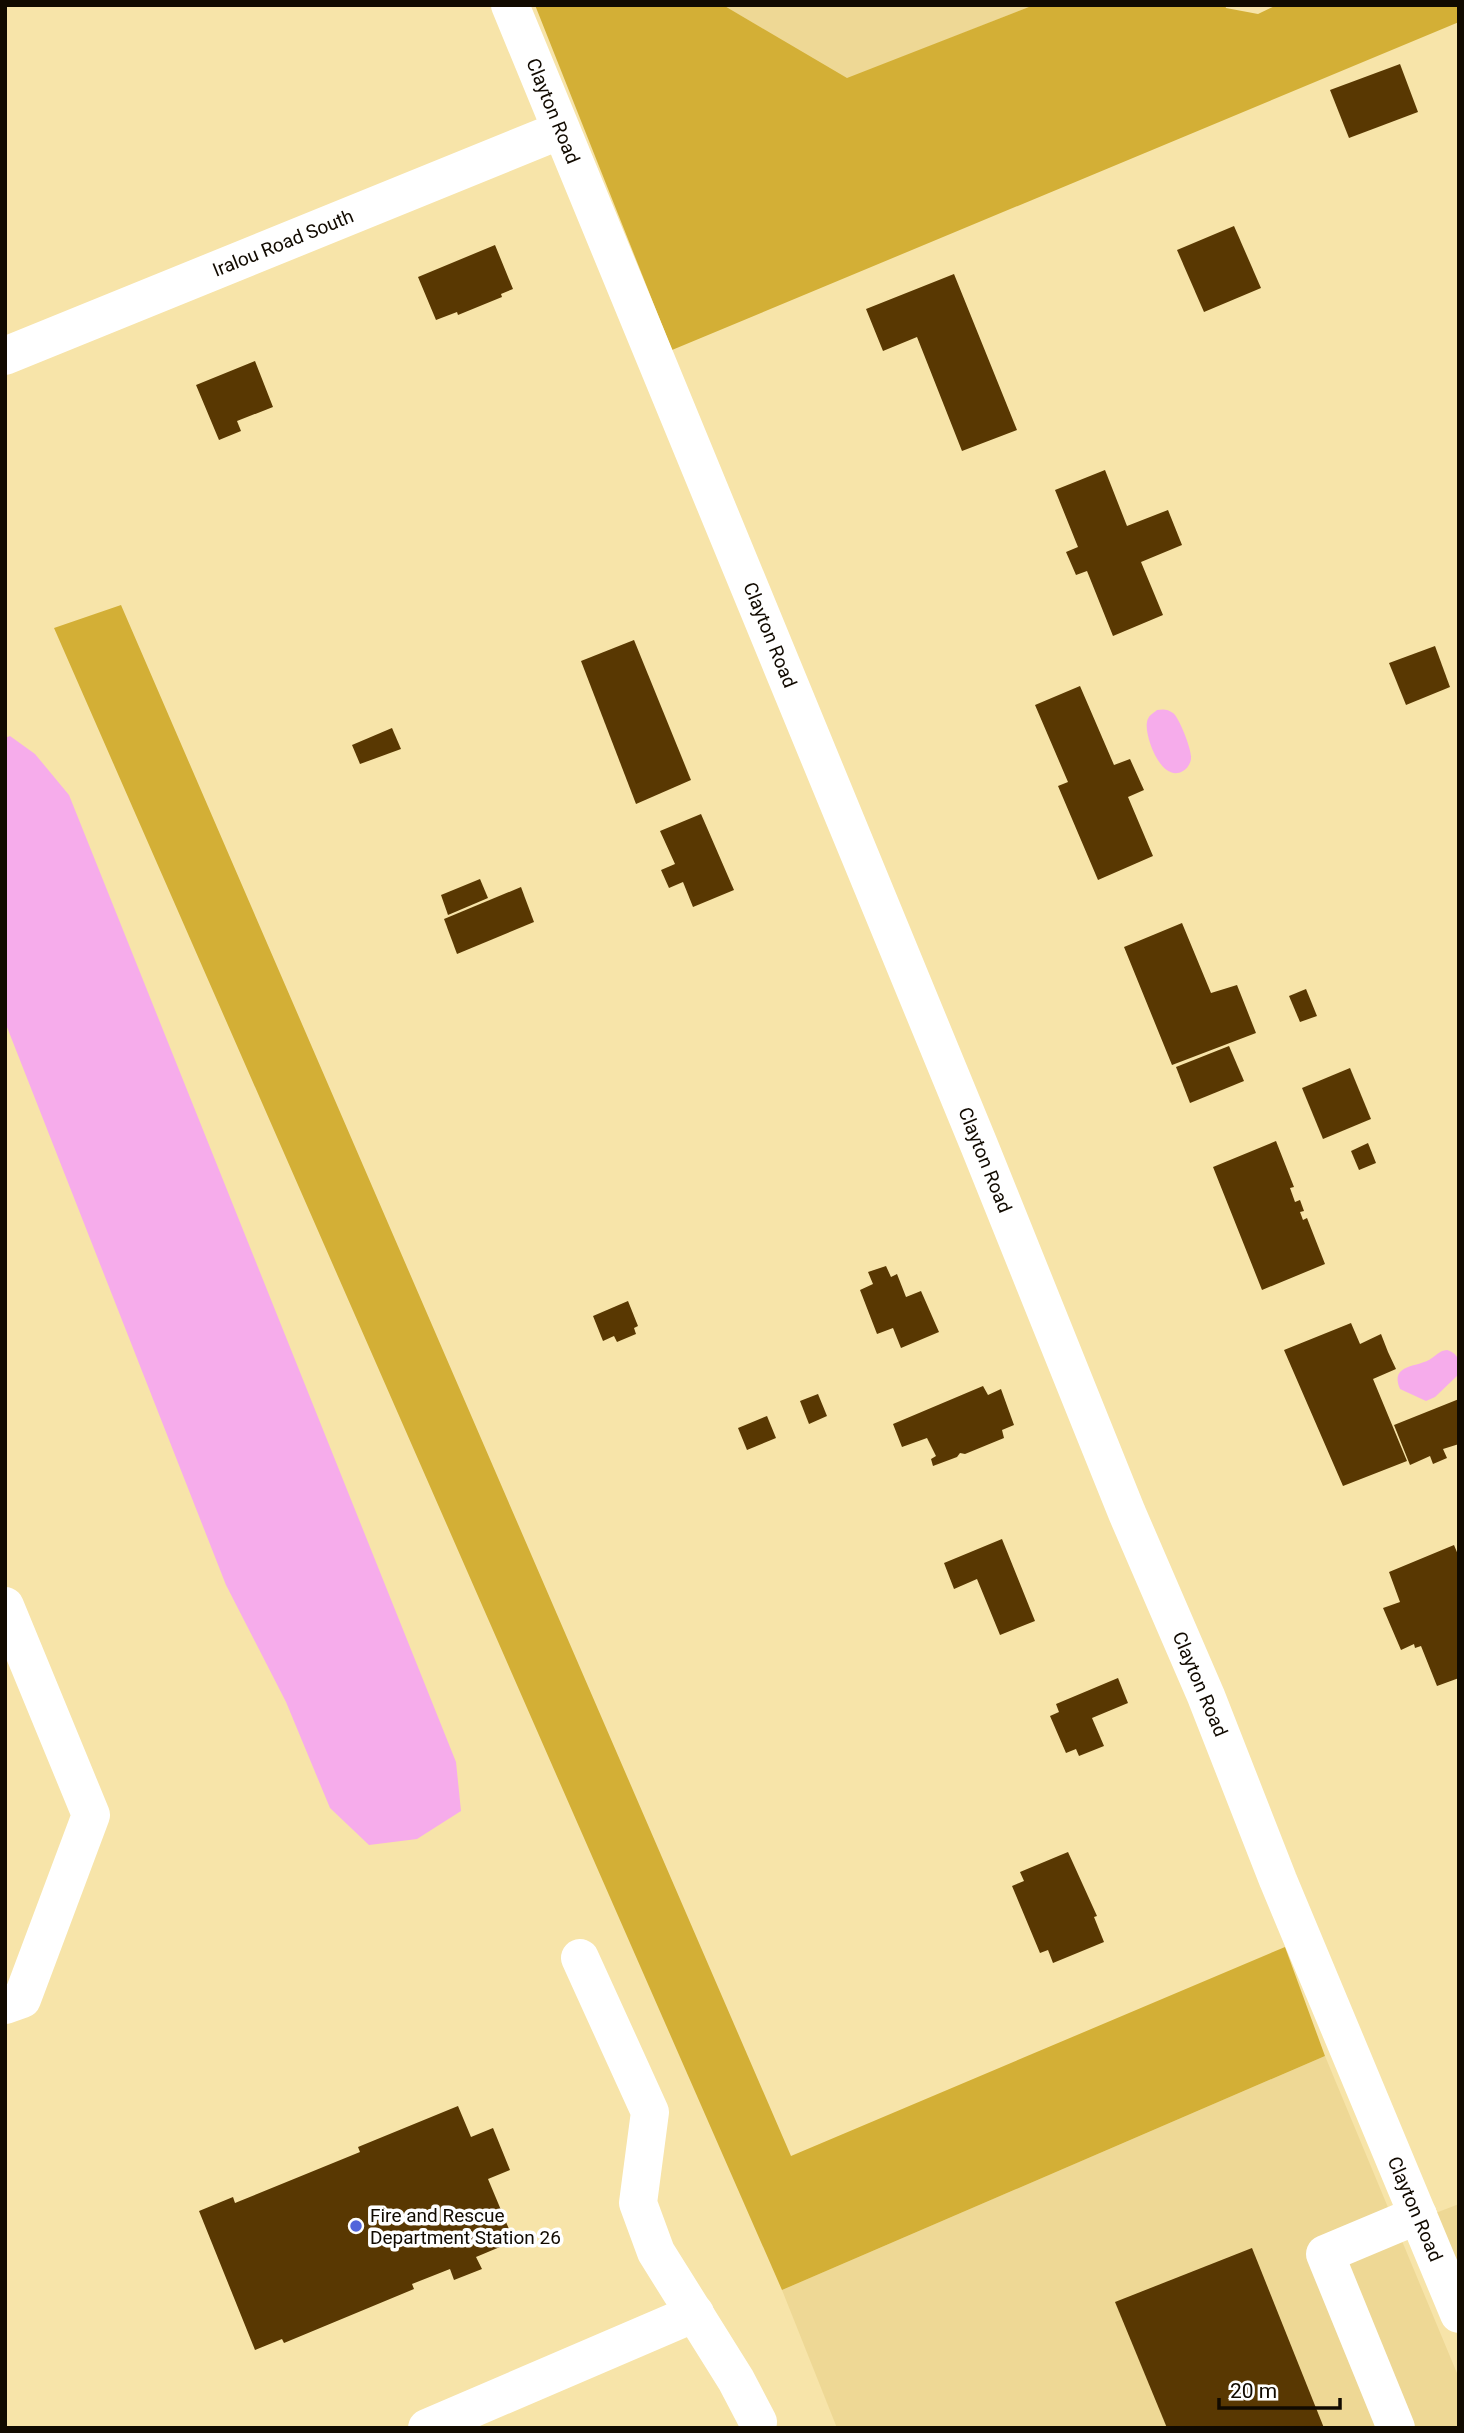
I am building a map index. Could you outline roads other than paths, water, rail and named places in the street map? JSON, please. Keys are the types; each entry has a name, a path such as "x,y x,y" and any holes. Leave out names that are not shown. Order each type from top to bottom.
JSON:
{"street":[{"name":"Clayton Road","path":"510,5 979,1145 1127,1513 1206,1696 1283,1893 1459,2314"},
{"name":"Iralou Road South","path":"5,356 561,130"},
{"path":"5,2006 22,1999 91,1815 6,1610"},
{"path":"580,1958 650,2112 638,2203 656,2252 736,2379 754,2426"},
{"path":"1396,2428 1325,2255 1418,2216"},
{"path":"427,2428 695,2313"}],"place":[{"name":"Fire and Rescue Department Station 26","path":"356,2226"}]}
